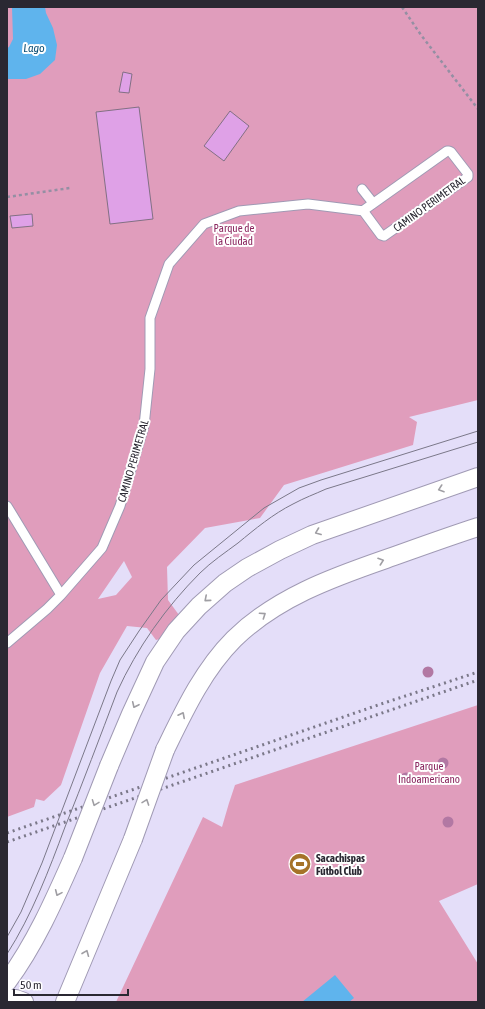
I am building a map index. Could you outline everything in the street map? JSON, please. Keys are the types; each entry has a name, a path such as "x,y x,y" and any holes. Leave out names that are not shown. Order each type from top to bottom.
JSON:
{"main road":[{"path":"7,982 33,942 53,905 109,766 155,662 176,631 199,606 225,583 273,553 312,535 478,477"},
{"path":"65,1002 133,839 165,750 189,701 211,666 234,639 257,618 282,602 317,585 349,572 478,527"},
{"path":"7,999 16,999 24,1002"}],"street":[{"name":"CAMINO PERIMETRAL","path":"7,643 61,595 102,548 120,506 144,426 150,369 150,318 169,264 204,224 240,211 308,204 364,211 381,236 384,236 468,177 468,174 451,152 447,151 373,203 364,211"},
{"path":"362,188 373,203"},
{"path":"7,506 61,595"}],"path":[{"path":"402,7 421,35 478,109"},
{"path":"7,197 70,188"}],"green space":[{"name":"Parque de la Ciudad","path":"7,7 478,7 478,400 409,417 417,422 413,445 284,485 260,518 205,528 167,567 168,600 179,615 168,637 156,640 147,628 127,626 100,673 61,785 44,801 36,799 34,807 7,817","holes":["124,561 132,577 116,595 98,599"]},
{"name":"Sacachispas Fútbol Club","path":"478,705 478,884 439,901 478,964 478,1002 116,1002 203,817 222,827 235,785"}],"water":[{"name":"Lago","path":"12,7 45,7 46,13 53,28 57,45 55,60 40,74 26,79 7,79 7,48 13,39"},
{"path":"335,975 354,998 349,1002 302,1002"}],"building":[{"path":"123,72 132,74 129,93 119,92"},
{"path":"139,107 153,219 110,224 96,112"},
{"path":"230,111 249,126 224,161 204,146"},
{"path":"32,214 33,226 12,228 10,216"}],"tram line":[{"path":"7,937 21,912 42,863 120,660 161,600 194,565 264,508 299,488 478,431"},
{"path":"7,954 24,924 53,860 117,692 143,644 164,614 187,586 209,565 258,527 278,512 297,502 326,489 478,442"}],"railway":[{"path":"7,833 478,672"},
{"path":"7,842 478,680"}],"place":[{"name":"Sacachispas Fútbol Club","path":"300,864"}],"park label":[{"name":"Parque Indoamericano","path":"429,772"}]}
